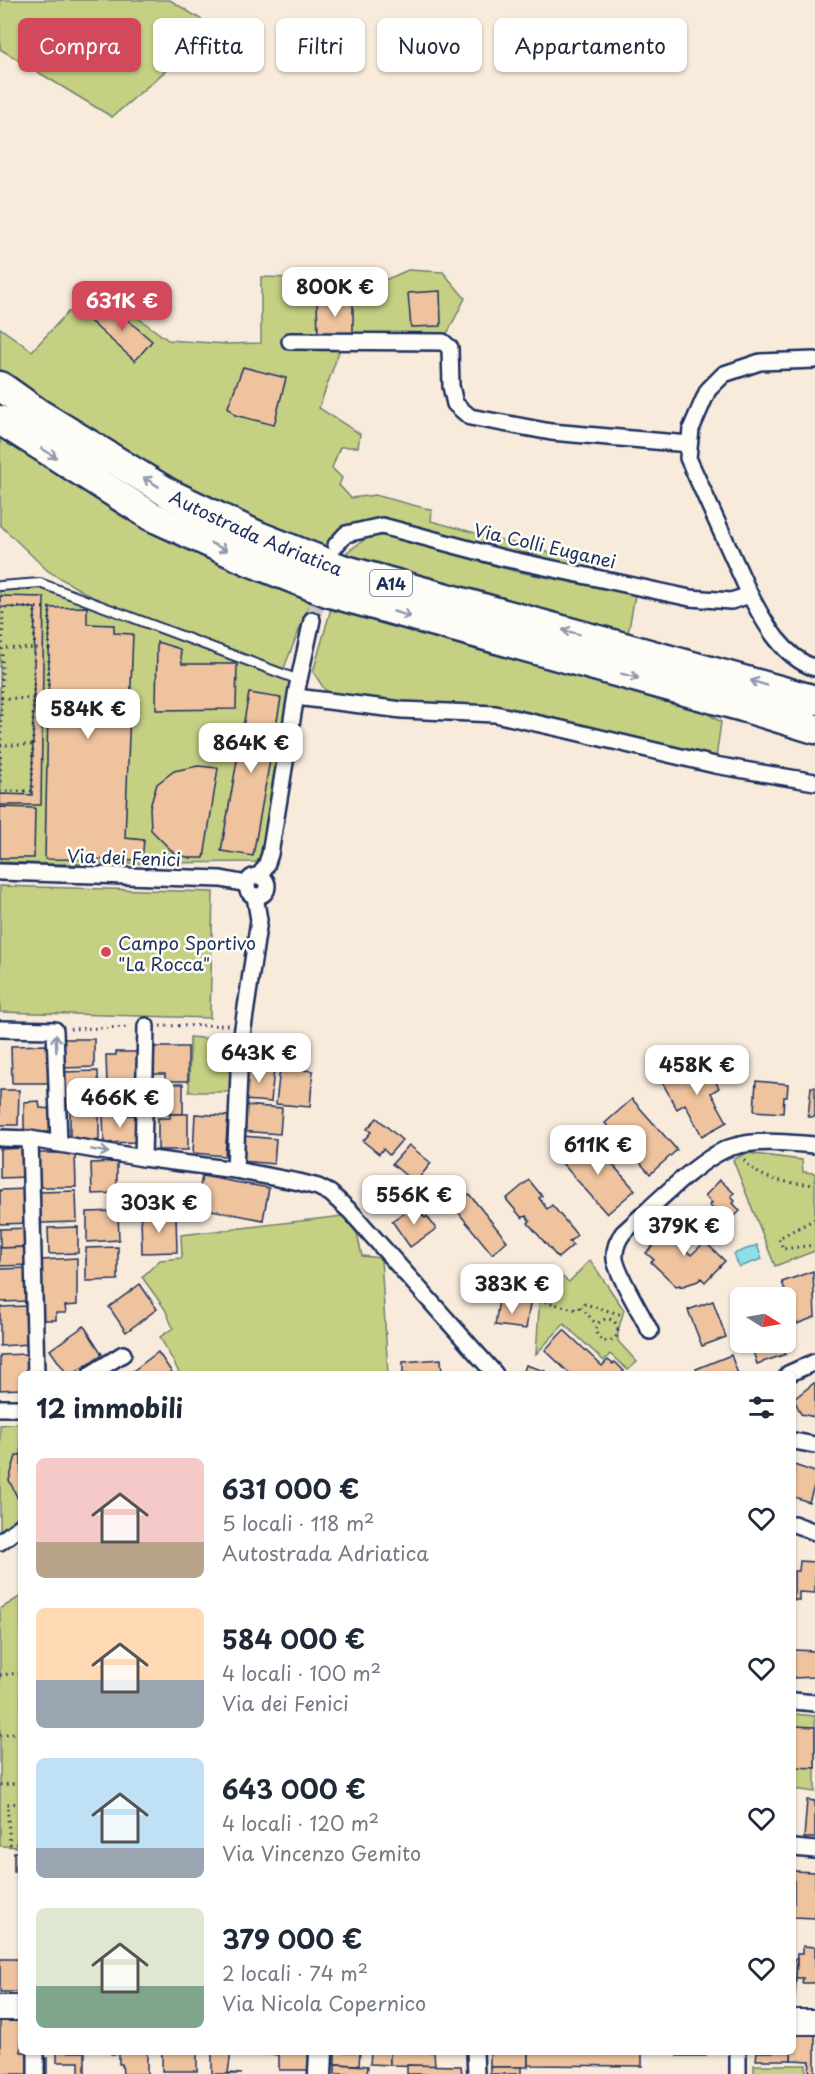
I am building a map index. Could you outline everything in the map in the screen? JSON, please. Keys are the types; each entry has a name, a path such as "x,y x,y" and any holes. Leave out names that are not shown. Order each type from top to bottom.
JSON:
{"highway":[{"name":"Autostrada Adriatica","path":"0,386 38,414 170,494 256,535 342,569 815,700"},
{"name":"Autostrada Adriatica","path":"0,420 151,516 249,561 327,592 743,706 815,729"}],"main road":[{"path":"0,2008 18,2008"},
{"path":"796,2022 815,2022"}],"street":[{"path":"290,341 443,342 450,348 451,386 455,404 470,417 551,432 689,444"},
{"path":"815,360 760,362 724,374 708,390 691,429 688,458 750,596 771,632 787,651 815,668"},
{"name":"Via Colli Euganei","path":"336,545 346,534 382,526 503,558 690,598 731,601 750,596"},
{"path":"235,1170 240,1048 259,927 259,912 253,885 266,866 270,854 299,680 312,620"},
{"path":"296,697 402,710 495,714 714,765 815,782"},
{"name":"Via dei Fenici","path":"0,872 221,879 253,885"},
{"path":"143,1158 146,1026"},
{"path":"0,1029 55,1030 58,1143"},
{"path":"0,1138 30,1139 143,1158 235,1170 309,1184 335,1196 492,1371"},
{"path":"30,1139 36,1371"},
{"path":"650,1331 615,1261 616,1244 623,1233 701,1165 725,1149 752,1143 815,1145"},
{"path":"96,1371 123,1353"},
{"path":"795,1371 815,1362"},
{"path":"0,1408 18,1408"},
{"path":"796,1441 815,1445"},
{"path":"796,1525 815,1532"},
{"path":"0,1542 18,1528"},
{"path":"796,1701 815,1703"},
{"path":"796,1848 815,1850"},
{"path":"36,2055 36,2074"},
{"path":"320,2074 321,2055"},
{"path":"476,2055 476,2074"},
{"path":"738,2055 738,2074"}],"lane":[{"path":"0,586 40,583 299,680"}],"path":[{"path":"1,698 33,699 48,699 50,608 2,607 1,648 0,789 32,791 33,699 35,649 35,610"},
{"path":"1,648 49,649"},
{"path":"0,745 33,745"},
{"path":"741,1156 759,1173 772,1180 815,1185"},
{"path":"815,1219 778,1238 783,1249 815,1245"},
{"path":"539,1300 577,1310 585,1304 623,1316 637,1306"},
{"path":"580,1307 597,1325"},
{"path":"612,1319 617,1324 617,1334 608,1341 601,1339 596,1333 597,1325 602,1320 612,1319"},
{"path":"0,1675 18,1673"},
{"path":"0,1735 18,1732"},
{"path":"0,1785 18,1783"},
{"path":"18,1803 8,1803 10,1844 18,1843"}],"green space":[{"path":"0,0 170,0 199,18 153,18 153,72 164,72 112,117 38,72 141,72 141,18 18,18 18,60 0,49"},
{"path":"408,270 443,272 465,298 443,342 342,343 319,408 360,434 358,447 340,447 332,468 342,478 339,485 351,498 375,495 432,510 431,521 598,566 589,576 373,522 360,523 333,544 282,673 293,678 259,862 50,864 0,862 0,586 40,583 114,610 48,571 0,525 0,328 32,351 68,312 81,312 100,290 168,340 227,344 261,343 261,277 383,281"},
{"path":"384,535 514,571 635,595 628,634 626,663 721,722 715,765 567,730 362,706 325,690 313,672 347,552 367,538"},
{"name":"Campo Sportivo \"La Rocca\"","path":"0,886 213,892 210,1018 0,1012"},
{"path":"190,1037 233,1041 230,1092 189,1092"},
{"path":"746,1153 802,1160 803,1172 815,1173 815,1251 775,1266 733,1160"},
{"path":"343,1216 357,1233 362,1256 381,1258 388,1371 178,1371 160,1337 173,1328 165,1309 142,1277 160,1260 182,1258 181,1235"},
{"path":"590,1260 624,1310 618,1331 618,1341 637,1362 628,1370 610,1354 604,1361 564,1324 536,1354 540,1295 550,1268 569,1282"},
{"path":"18,1423 18,1523 0,1535 0,1425"},
{"path":"18,1598 18,1847 0,1846 0,1609"},
{"path":"796,1714 815,1716 815,1792 796,1789"},
{"path":"754,2065 806,2065 806,2074 754,2074"}],"water":[{"path":"757,1245 762,1259 739,1267 734,1254"}],"building":[{"path":"440,291 441,326 411,327 408,293"},
{"path":"317,302 353,302 353,334 318,335"},
{"path":"108,303 152,341 135,361 91,322"},
{"path":"243,367 286,378 274,425 235,415 228,407"},
{"path":"0,596 44,597 41,805 0,805 0,794 32,795 35,608 0,607"},
{"path":"87,607 87,624 114,625 114,633 133,634 125,838 144,840 142,860 45,859 50,608"},
{"path":"157,642 180,649 182,664 237,664 236,709 156,710"},
{"path":"249,693 281,698 253,856 221,851"},
{"path":"198,766 218,768 204,858 191,858 175,854 151,830 150,807 157,784 174,771"},
{"path":"0,807 35,808 34,858 0,858"},
{"path":"63,1039 94,1039 94,1067 63,1068"},
{"path":"47,1045 48,1083 12,1083 11,1046"},
{"path":"153,1047 188,1047 188,1081 165,1081 165,1074 152,1074"},
{"path":"116,1052 138,1052 138,1085 107,1085 106,1055 116,1055"},
{"path":"703,1059 719,1088 711,1093 727,1122 702,1136 685,1104 677,1109 662,1082"},
{"path":"247,1065 274,1068 271,1102 244,1100"},
{"path":"280,1068 313,1071 310,1107 276,1104"},
{"path":"98,1071 99,1105 64,1105 63,1072"},
{"path":"756,1081 788,1084 783,1113 754,1111"},
{"path":"153,1084 183,1084 183,1114 152,1114"},
{"path":"811,1087 815,1087 815,1117 808,1117"},
{"path":"0,1090 19,1090 18,1125 0,1125"},
{"path":"103,1091 136,1091 136,1115 103,1115"},
{"path":"632,1099 677,1150 650,1174 605,1123"},
{"path":"39,1101 40,1108 54,1109 54,1132 24,1132 24,1102"},
{"path":"242,1105 282,1108 280,1134 240,1131"},
{"path":"99,1107 99,1140 70,1141 70,1108"},
{"path":"170,1114 188,1114 188,1150 158,1150 158,1118 170,1118"},
{"path":"195,1114 228,1116 225,1156 193,1153"},
{"path":"103,1115 136,1115 137,1142 104,1143"},
{"path":"377,1118 402,1140 389,1155 383,1149 379,1154 363,1141 371,1132 367,1129"},
{"path":"243,1136 276,1139 274,1164 241,1161"},
{"path":"589,1138 635,1190 607,1214 562,1163"},
{"path":"409,1145 431,1163 415,1183 392,1164"},
{"path":"28,1148 28,1177 0,1178 0,1149"},
{"path":"37,1153 75,1153 76,1187 38,1187"},
{"path":"117,1162 117,1193 92,1194 91,1163"},
{"path":"202,1176 269,1188 263,1220 196,1207"},
{"path":"529,1180 542,1196 539,1198 547,1209 552,1205 577,1235 569,1242 573,1245 558,1258 528,1223 530,1221 526,1216 522,1218 506,1199"},
{"path":"720,1180 734,1193 731,1197 735,1201 733,1203 740,1211 723,1228 709,1214 714,1210 709,1205 712,1203 705,1196"},
{"path":"28,1189 29,1223 0,1224 0,1190"},
{"path":"76,1191 77,1222 41,1223 39,1192"},
{"path":"469,1194 507,1241 492,1254 453,1206"},
{"path":"415,1205 436,1229 410,1247 392,1221"},
{"path":"118,1211 119,1240 87,1242 87,1212"},
{"path":"176,1216 177,1252 142,1253 141,1217"},
{"path":"680,1219 696,1235 684,1248 691,1255 705,1242 725,1261 705,1282 701,1278 680,1287 680,1285 676,1286 651,1262 654,1260 646,1253"},
{"path":"78,1227 78,1253 49,1254 48,1228"},
{"path":"29,1228 30,1247 0,1248 0,1229"},
{"path":"30,1247 30,1265 0,1266 0,1248"},
{"path":"118,1247 118,1280 86,1281 86,1248"},
{"path":"77,1258 77,1305 65,1306 66,1313 56,1313 56,1320 42,1320 42,1260"},
{"path":"30,1268 31,1301 0,1302 0,1269"},
{"path":"813,1271 815,1317 797,1324 796,1287 784,1287 782,1282"},
{"path":"140,1284 157,1309 126,1332 109,1307"},
{"path":"499,1300 530,1304 526,1329 495,1325"},
{"path":"713,1301 726,1337 702,1346 688,1310"},
{"path":"29,1306 30,1344 0,1346 0,1307"},
{"path":"84,1326 102,1354 77,1371 65,1371 50,1350"},
{"path":"564,1330 602,1366 608,1360 613,1364 615,1362 624,1371 567,1371 545,1350"},
{"path":"158,1352 171,1371 133,1371"},
{"path":"754,1353 786,1353 786,1354 757,1364"},
{"path":"27,1354 28,1371 18,1371 18,1389 0,1390 0,1355"},
{"path":"731,1355 737,1371 697,1371 696,1369"},
{"path":"441,1359 442,1371 403,1371 403,1362"},
{"path":"526,1365 545,1371 524,1371"},
{"path":"815,1383 815,1417 801,1414 796,1397"},
{"path":"18,1455 18,1499 9,1480"},
{"path":"796,1466 815,1472 815,1483 809,1502 796,1498"},
{"path":"800,1561 815,1562 815,1593 799,1592 799,1600 796,1600 796,1571 799,1571"},
{"path":"796,1650 815,1651 815,1677 796,1678"},
{"path":"796,1726 815,1727 815,1768 796,1767"},
{"path":"807,1800 815,1801 815,1838 804,1838"},
{"path":"14,1852 18,1852 18,1872 14,1872"},
{"path":"796,1871 815,1872 815,1918 796,1917"},
{"path":"803,1946 815,1947 815,1983 802,1983 803,1978 796,1978 797,1954 803,1954"},
{"path":"0,1959 18,1959 18,1992 0,1992"},
{"path":"0,2017 18,2017 18,2055 29,2055 29,2074 0,2074"},
{"path":"796,2035 815,2035 815,2072 809,2072 810,2061 791,2060 791,2055 796,2055"},
{"path":"57,2055 85,2055 85,2074 79,2074 79,2062 57,2062"},
{"path":"119,2055 147,2055 147,2074 123,2074 122,2064 119,2064"},
{"path":"162,2055 197,2055 197,2071 162,2071"},
{"path":"212,2055 231,2055 228,2073 242,2074 212,2074"},
{"path":"279,2055 309,2055 308,2070 279,2070"},
{"path":"335,2055 360,2055 359,2065 335,2064"},
{"path":"371,2055 390,2055 390,2065 370,2064"},
{"path":"390,2055 434,2055 435,2066 390,2065"},
{"path":"490,2055 528,2055 528,2067 490,2067"},
{"path":"528,2055 642,2055 642,2066 528,2065"},
{"path":"677,2055 706,2055 706,2056"},
{"path":"757,2055 791,2055 791,2060 756,2060"},
{"path":"39,2058 47,2058 47,2074 38,2074"},
{"path":"335,2064 368,2066 367,2074 335,2074"},
{"path":"407,2065 461,2066 462,2074 407,2074"},
{"path":"490,2067 521,2067 521,2074 490,2074"}],"tunnel":[{"path":"312,620 323,586"}],"place":[{"name":"Campo Sportivo \"La Rocca\"","path":"106,952"}]}
